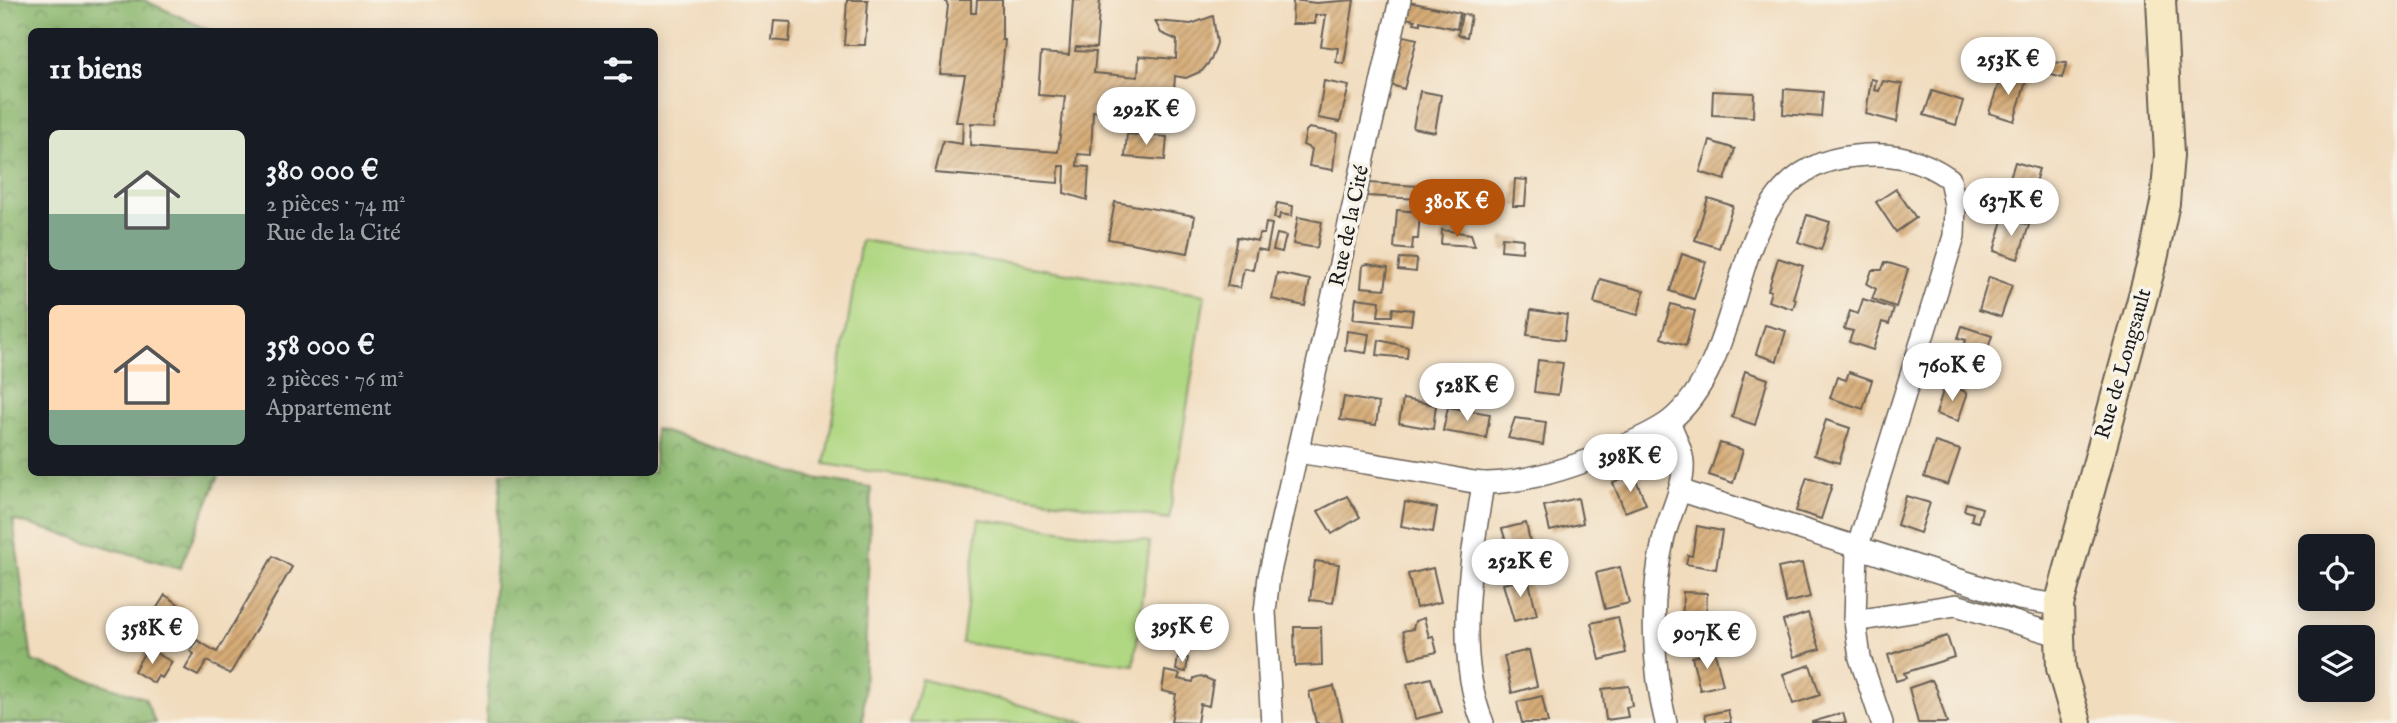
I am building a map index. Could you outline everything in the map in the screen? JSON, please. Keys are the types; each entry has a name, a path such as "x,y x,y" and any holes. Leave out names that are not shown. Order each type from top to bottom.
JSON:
{"street":[{"name":"Rue de la Cité","path":"1272,723 1265,612 1269,576 1400,0"},
{"name":"Rue de Longsault","path":"2077,723 2061,668 2059,605 2153,259 2165,203 2169,155 2161,0"},
{"path":"1298,452 1483,483 1517,481 1588,461 1669,422 1693,398 1710,373 1765,212 1783,186 1805,169 1835,158 1904,156 1929,164 1950,179 1955,205 1954,236 1857,549 1855,621 1860,658 1882,723"},
{"path":"1666,723 1657,664 1655,599 1662,541 1679,490 1683,463 1669,422"},
{"path":"1483,483 1467,586 1468,652 1483,723"},
{"path":"1679,490 2019,600 2059,605"},
{"path":"1855,621 1956,605 2058,635"}],"green space":[{"path":"0,0 144,0 205,28 28,28 28,476 219,476 180,568 13,520 32,661 145,698 155,723 0,723"},
{"path":"861,240 1205,295 1169,519 825,464"},
{"path":"658,430 808,477 871,487 863,723 486,723 501,476 658,476"},
{"path":"979,519 1150,542 1134,665 962,643"},
{"path":"921,679 1088,723 910,723"}],"building":[{"path":"847,0 868,0 865,45 844,45"},
{"path":"945,0 971,0 971,13 976,13 977,0 1002,0 1002,40 1005,40 997,124 971,123 970,145 1058,152 1065,97 1038,95 1041,53 1069,55 1073,0 1100,0 1096,48 1076,47 1075,51 1096,52 1094,73 1138,77 1139,56 1176,59 1177,40 1161,33 1155,21 1191,24 1213,16 1217,43 1211,60 1202,71 1186,78 1175,76 1172,117 1093,111 1091,155 1078,154 1077,166 1089,167 1087,200 1064,193 1065,166 1059,166 1058,183 935,173 943,141 962,144 963,122 956,122 965,75 940,74 948,6"},
{"path":"1293,0 1316,3 1354,0 1344,64 1336,62 1338,48 1321,46 1326,15 1315,15 1315,24 1292,24"},
{"path":"1409,2 1460,13 1457,29 1420,21 1420,24 1414,23 1415,20 1405,18"},
{"path":"1462,14 1471,16 1467,37 1458,35"},
{"path":"774,21 791,22 789,42 772,40"},
{"path":"1400,35 1417,39 1404,89 1388,84"},
{"path":"2045,62 2067,63 2062,78 2042,72"},
{"path":"2002,73 2026,81 2014,121 1989,113"},
{"path":"1871,79 1876,80 1874,90 1879,91 1883,81 1902,84 1897,122 1866,114"},
{"path":"1324,81 1349,86 1340,122 1318,118"},
{"path":"1784,89 1823,92 1821,117 1783,114"},
{"path":"1420,91 1441,95 1435,132 1413,128"},
{"path":"1713,91 1754,93 1753,117 1712,115"},
{"path":"1932,91 1963,101 1956,125 1924,115"},
{"path":"1309,128 1337,133 1333,170 1309,166 1312,149 1303,145"},
{"path":"1127,134 1167,137 1165,160 1125,157"},
{"path":"1710,141 1735,149 1725,180 1700,172"},
{"path":"2015,162 2039,169 2029,202 2005,194"},
{"path":"1515,179 1527,180 1525,206 1513,206"},
{"path":"1368,183 1419,186 1419,199 1367,196"},
{"path":"1896,189 1916,218 1896,232 1876,202"},
{"path":"1708,198 1733,206 1719,248 1695,240"},
{"path":"1115,202 1195,216 1188,253 1108,239"},
{"path":"1277,203 1293,206 1292,216 1280,214 1279,219 1274,218"},
{"path":"1397,210 1420,212 1418,239 1413,239 1412,250 1394,248"},
{"path":"1807,215 1830,222 1821,250 1798,242"},
{"path":"1298,217 1322,222 1317,248 1293,244"},
{"path":"2004,217 2029,225 2018,259 1994,251"},
{"path":"1266,223 1272,224 1267,251 1257,249 1253,270 1244,268 1240,288 1227,286 1237,237 1258,241 1259,234 1264,234"},
{"path":"1442,230 1471,234 1475,246 1441,244"},
{"path":"1277,234 1286,236 1282,252 1273,250"},
{"path":"1502,237 1523,239 1522,252 1501,250"},
{"path":"1682,254 1706,262 1694,299 1670,291"},
{"path":"1400,258 1417,259 1416,272 1398,270"},
{"path":"1778,258 1803,266 1793,298 1796,299 1793,309 1768,301 1771,291 1768,290"},
{"path":"1885,262 1908,269 1896,307 1872,299 1876,289 1867,284 1872,270 1882,270"},
{"path":"1363,265 1388,268 1385,289 1361,287"},
{"path":"1277,273 1310,280 1305,306 1272,299"},
{"path":"1989,277 2012,285 2001,317 1979,310"},
{"path":"1600,279 1644,291 1638,315 1594,303"},
{"path":"1356,298 1380,301 1378,316 1392,316 1393,308 1413,310 1411,325 1353,319"},
{"path":"1863,299 1894,309 1889,324 1882,322 1873,350 1849,342 1853,331 1844,329 1850,311 1858,314"},
{"path":"1671,304 1695,311 1686,346 1661,338"},
{"path":"1531,310 1567,315 1564,340 1527,335"},
{"path":"1765,325 1786,331 1777,361 1756,354"},
{"path":"1962,326 1992,336 1980,373 1958,365 1966,340 1958,338"},
{"path":"1347,331 1369,334 1366,353 1345,350"},
{"path":"1379,340 1408,347 1407,358 1377,355"},
{"path":"1538,360 1563,363 1558,395 1534,392"},
{"path":"1745,371 1768,379 1755,425 1732,417"},
{"path":"1849,372 1872,380 1863,409 1830,398 1837,377 1846,380"},
{"path":"1945,384 1964,391 1967,395 1958,421 1936,414"},
{"path":"1344,397 1379,403 1376,425 1340,420"},
{"path":"1403,399 1436,405 1433,429 1399,423"},
{"path":"1448,407 1490,414 1486,438 1443,431"},
{"path":"1515,418 1546,422 1543,445 1508,438"},
{"path":"1826,420 1850,428 1839,463 1814,455"},
{"path":"1935,442 1960,450 1948,485 1924,477"},
{"path":"1720,443 1743,450 1733,483 1709,475"},
{"path":"1634,475 1646,504 1625,512 1613,483"},
{"path":"1807,477 1832,485 1821,519 1796,511"},
{"path":"1347,496 1360,517 1332,534 1318,511"},
{"path":"1906,496 1930,503 1920,533 1897,525"},
{"path":"1578,498 1583,523 1550,531 1544,506"},
{"path":"1405,502 1437,508 1433,532 1401,526"},
{"path":"1966,503 1982,508 1978,522 1971,520 1973,513 1964,510"},
{"path":"1526,523 1535,566 1515,570 1502,529"},
{"path":"1697,526 1722,531 1716,569 1686,564 1688,555 1692,556"},
{"path":"273,556 292,567 230,674 207,661 198,676 185,669 194,654 190,651 197,640 217,652"},
{"path":"1315,561 1339,564 1333,603 1310,600"},
{"path":"1802,563 1810,597 1786,603 1778,568"},
{"path":"1620,567 1629,603 1605,609 1596,573"},
{"path":"1433,568 1441,602 1416,608 1408,574"},
{"path":"1528,578 1537,615 1514,621 1503,584"},
{"path":"1683,592 1707,593 1706,627 1682,627"},
{"path":"165,595 189,611 178,629 153,614"},
{"path":"1808,613 1820,649 1794,657 1783,621"},
{"path":"1618,617 1626,653 1600,660 1591,623"},
{"path":"1424,618 1429,637 1433,636 1437,652 1410,658 1403,631 1413,629 1415,621"},
{"path":"1294,627 1321,627 1322,665 1295,666"},
{"path":"1947,636 1954,657 1904,673 1906,678 1896,681 1888,655"},
{"path":"147,648 172,662 162,678 158,676 154,683 134,671"},
{"path":"1529,650 1537,686 1512,693 1504,656"},
{"path":"1715,652 1723,685 1700,690 1692,657"},
{"path":"1178,657 1188,658 1186,672 1176,670"},
{"path":"1810,665 1820,695 1793,704 1783,674"},
{"path":"1165,671 1180,674 1178,679 1193,682 1194,678 1201,676 1213,681 1209,706 1200,704 1197,723 1171,722 1176,694 1162,691"},
{"path":"1431,678 1442,712 1415,719 1407,684"},
{"path":"1932,680 1947,723 1918,723 1909,688"},
{"path":"1334,686 1343,723 1316,723 1309,692"},
{"path":"1629,686 1632,706 1626,707 1628,717 1606,720 1602,689"},
{"path":"1542,696 1548,723 1522,723 1517,702"},
{"path":"1728,710 1731,723 1707,723 1705,715"},
{"path":"1843,713 1846,723 1812,723 1812,722"}]}
